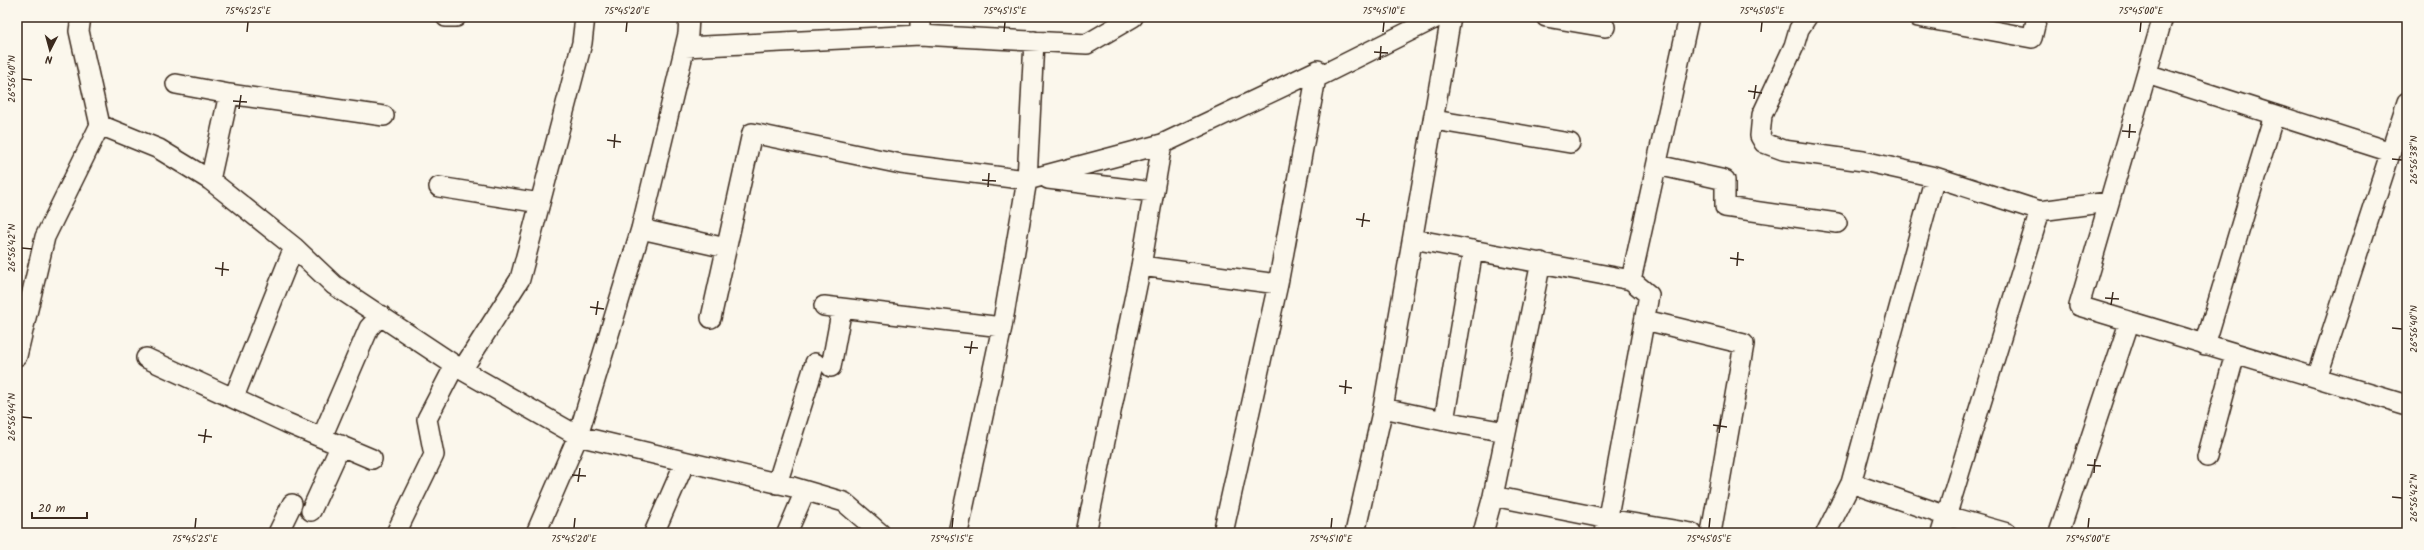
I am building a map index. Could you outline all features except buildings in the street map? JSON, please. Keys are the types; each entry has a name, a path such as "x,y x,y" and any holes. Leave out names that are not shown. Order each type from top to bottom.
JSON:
{"street":[{"path":"17,356 45,237 100,125 79,31 81,17"},
{"path":"446,17 456,17"},
{"path":"396,533 434,455 427,419 459,367 520,279 582,43 585,17"},
{"path":"536,533 578,436 641,229 685,46 689,17"},
{"path":"685,46 920,26 1034,41 1087,44 1133,17"},
{"path":"1316,78 1438,17"},
{"path":"1355,533 1383,408 1451,17"},
{"path":"1546,17 1605,27"},
{"path":"1631,280 1689,17"},
{"path":"1807,17 1799,29 1794,46 1762,115 1760,136 1764,143 1783,150 1863,161 1935,177 2040,211 2108,202"},
{"path":"1918,17 2032,38 2036,17"},
{"path":"2163,17 2079,306 2129,323 2407,405"},
{"path":"958,533 1032,179 1034,41"},
{"path":"1032,179 1162,144 1318,70 1278,284 1223,533"},
{"path":"2147,74 2391,152"},
{"path":"176,84 229,94 384,116"},
{"path":"210,180 229,94"},
{"path":"2317,378 2407,102"},
{"path":"2205,345 2274,115"},
{"path":"1434,120 1570,143"},
{"path":"100,125 159,149 210,180 294,247 334,285 459,367 578,436 777,484 844,502 880,533"},
{"path":"711,318 752,133 901,164 1153,192"},
{"path":"1086,533 1141,266 1162,144"},
{"path":"1657,164 1725,180 1725,207 1837,223"},
{"path":"1826,533 1851,483 1935,177"},
{"path":"439,187 540,203"},
{"path":"1944,524 2040,211"},
{"path":"641,229 726,248"},
{"path":"1413,240 1541,262 1631,280 1649,295 1607,526"},
{"path":"234,398 294,247"},
{"path":"1444,421 1473,250"},
{"path":"1483,533 1493,496 1541,262"},
{"path":"1141,266 1278,284"},
{"path":"824,306 1002,327"},
{"path":"777,484 823,365 842,308"},
{"path":"322,437 370,328 381,315"},
{"path":"1645,320 1744,344 1711,533"},
{"path":"2059,533 2129,323"},
{"path":"2207,457 2235,354"},
{"path":"146,358 199,384 234,398 287,423 341,444 372,459"},
{"path":"1383,408 1506,432"},
{"path":"311,511 341,444"},
{"path":"654,533 685,462"},
{"path":"1851,483 1944,524 2007,533"},
{"path":"787,533 805,491"},
{"path":"1493,496 1607,526 1692,533"},
{"path":"278,533 292,504"}]}
